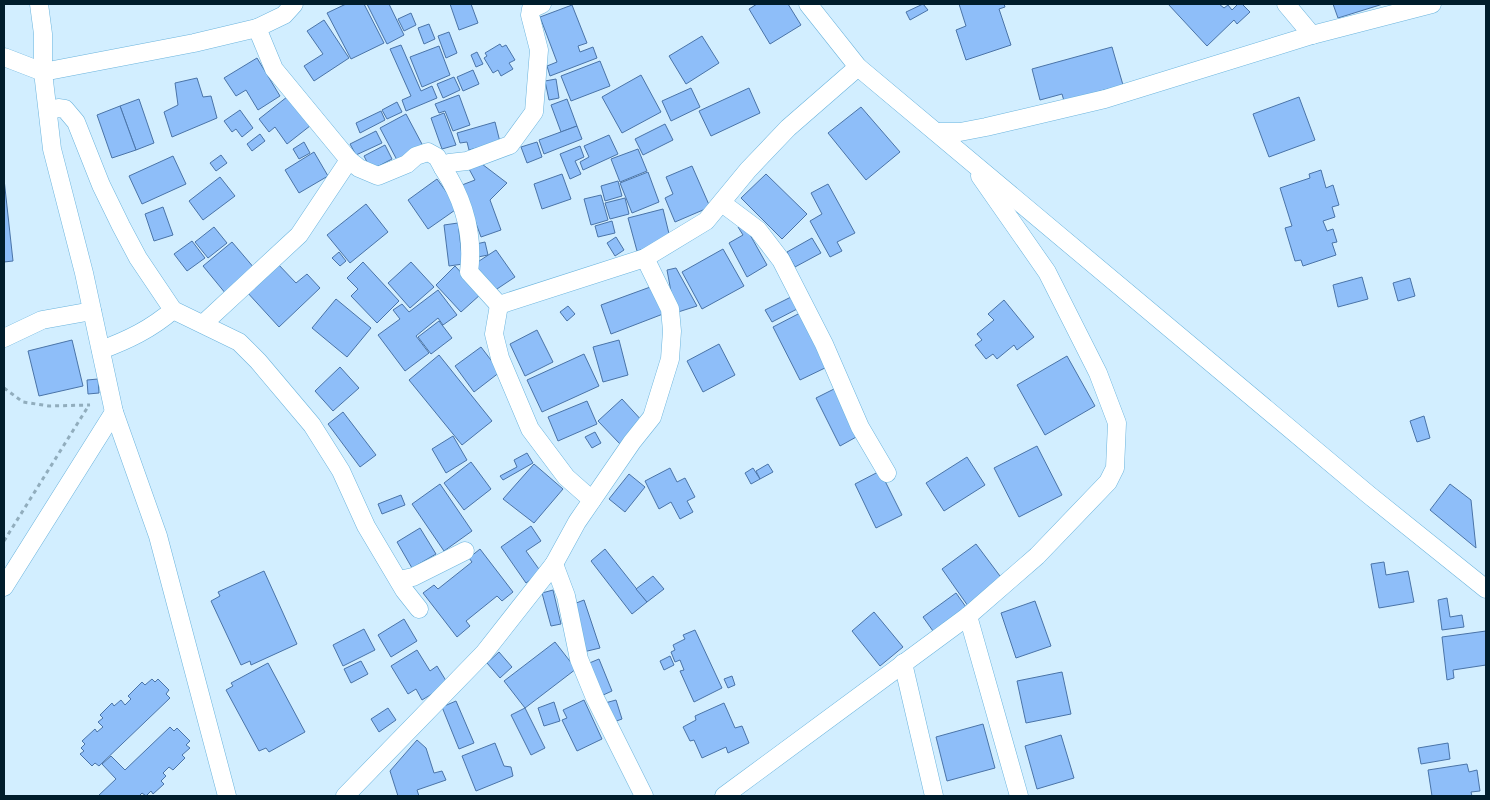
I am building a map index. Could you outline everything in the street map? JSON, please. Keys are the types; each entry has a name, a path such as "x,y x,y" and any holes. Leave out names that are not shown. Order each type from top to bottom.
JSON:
{"street":[{"path":"38,4 43,34 43,72 52,149 92,311 114,412 158,536 227,796"},
{"path":"4,56 43,72 194,43 257,28 284,15 294,4"},
{"path":"443,168 449,163 467,162 510,145 534,112 539,50 530,15 531,9 542,4"},
{"path":"808,4 858,67 1368,495 1486,589"},
{"path":"1286,4 1312,36"},
{"path":"936,132 986,128 1104,99 1312,36 1432,4"},
{"path":"257,28 274,69 349,160 360,168 378,176 407,164 416,156 428,152 438,157 457,189 467,217 471,255 469,272 499,305"},
{"path":"499,305 645,258 706,222 748,170 788,128 858,67"},
{"path":"48,111 58,108 65,109 76,122 101,185 121,226 138,258 173,310 239,342 258,361 312,424 341,471 366,526 419,609"},
{"path":"203,324 299,235 349,160"},
{"path":"724,796 968,616 1037,556 1108,482 1115,468 1117,423 1098,373 1047,272 990,192 971,160"},
{"path":"722,203 758,230 781,260 824,344 860,427 887,473"},
{"path":"351,795 484,653 554,564 592,500 632,442 652,417 670,359 672,332 670,309 645,258"},
{"path":"499,305 494,334 500,358 530,429 566,478 592,500"},
{"path":"101,350 127,340 157,324 173,310"},
{"path":"4,338 42,320 92,311"},
{"path":"4,587 114,412"},
{"path":"399,580 413,577 464,551"},
{"path":"554,564 566,596 579,659 595,698 644,796"},
{"path":"968,616 1019,796"},
{"path":"903,663 934,796"}],"path":[{"path":"4,541 90,405 109,386"},
{"path":"4,388 23,402 50,406 90,405"}],"building":[{"path":"346,4 364,4 384,43 351,59 327,13"},
{"path":"367,4 389,4 404,35 387,44"},
{"path":"450,4 471,4 478,23 459,30"},
{"path":"757,4 788,4 801,25 770,44 749,9"},
{"path":"923,4 928,10 910,20 906,12"},
{"path":"959,4 1004,4 1005,7 999,9 1011,45 966,60 956,30 966,26"},
{"path":"1168,4 1219,4 1224,8 1228,5 1232,10 1238,4 1242,4 1250,12 1237,24 1234,20 1207,46"},
{"path":"1333,4 1383,4 1338,18"},
{"path":"572,5 587,43 578,46 580,52 593,47 597,58 550,76 547,66 557,62 540,17"},
{"path":"411,13 416,25 404,31 398,19"},
{"path":"324,20 349,58 314,81 304,66 323,54 307,31"},
{"path":"429,24 435,39 424,44 418,28"},
{"path":"449,32 457,53 446,58 438,36"},
{"path":"702,36 719,63 686,84 669,56"},
{"path":"500,44 502,47 506,45 515,60 509,63 513,69 501,76 498,70 493,73 484,58 487,56 485,53"},
{"path":"401,45 421,91 432,86 437,98 406,111 402,100 411,96 390,49"},
{"path":"439,46 450,75 422,87 410,57"},
{"path":"1112,47 1123,85 1064,101 1062,94 1040,100 1032,69"},
{"path":"477,52 483,64 476,67 471,55"},
{"path":"257,58 280,96 258,110 246,90 236,96 224,78"},
{"path":"600,61 610,86 571,101 561,76"},
{"path":"473,70 479,84 463,91 457,77"},
{"path":"641,75 661,112 622,133 602,97"},
{"path":"454,77 460,90 443,98 437,84"},
{"path":"197,78 203,97 211,96 217,118 172,137 164,112 178,105 175,83"},
{"path":"556,79 559,98 549,100 545,81"},
{"path":"691,88 700,107 671,121 662,101"},
{"path":"749,88 760,113 711,136 699,111"},
{"path":"292,93 315,122 287,144 275,127 269,132 259,119"},
{"path":"459,95 470,125 453,131 445,111 439,113 435,104"},
{"path":"1299,97 1315,140 1269,157 1253,114"},
{"path":"139,99 154,143 136,150 120,106"},
{"path":"567,99 577,126 561,132 551,105"},
{"path":"397,102 402,112 387,119 382,110"},
{"path":"120,106 136,150 112,158 97,115"},
{"path":"861,107 900,152 866,180 828,133"},
{"path":"240,110 253,128 242,137 236,129 232,132 224,121"},
{"path":"381,111 385,120 360,133 356,123"},
{"path":"444,113 456,145 442,149 431,118"},
{"path":"406,114 423,146 397,160 380,128"},
{"path":"495,122 500,142 469,150 467,142 460,143 457,133"},
{"path":"665,124 673,140 643,155 635,139"},
{"path":"577,126 582,139 544,154 539,140"},
{"path":"376,131 382,143 356,155 350,144"},
{"path":"260,134 265,141 252,151 247,144"},
{"path":"609,135 618,154 583,170 580,162 589,157 584,146"},
{"path":"304,142 310,153 299,159 293,149"},
{"path":"537,142 542,157 527,163 521,147"},
{"path":"385,145 392,159 371,170 364,156"},
{"path":"580,146 584,157 575,161 581,174 570,179 560,154"},
{"path":"638,149 647,171 620,182 611,159"},
{"path":"314,152 328,176 299,193 285,170"},
{"path":"221,155 227,163 216,171 210,163"},
{"path":"173,156 186,184 142,204 129,176"},
{"path":"478,161 507,183 490,200 501,230 481,237 462,185 475,180 469,169"},
{"path":"692,166 710,207 675,222 665,198 673,194 666,177"},
{"path":"1321,170 1326,188 1333,185 1339,205 1332,207 1335,217 1323,221 1327,231 1333,229 1337,242 1332,243 1336,255 1303,266 1301,260 1295,261 1285,228 1292,226 1280,188 1310,178 1309,174"},
{"path":"648,172 659,202 632,213 620,183"},
{"path":"562,174 571,199 542,209 534,184"},
{"path":"766,174 807,214 782,239 741,198"},
{"path":"220,177 235,196 203,220 189,201"},
{"path":"4,179 13,261 4,262"},
{"path":"437,179 458,208 428,229 408,200"},
{"path":"618,181 622,196 605,201 601,186"},
{"path":"828,184 855,233 837,242 842,251 830,257 810,221 822,214 811,193"},
{"path":"601,195 608,220 591,225 584,199"},
{"path":"625,198 629,214 610,219 605,203"},
{"path":"366,204 388,232 350,263 327,235"},
{"path":"163,207 173,235 154,241 145,214"},
{"path":"663,209 671,242 637,251 628,218"},
{"path":"612,221 615,233 598,237 595,226"},
{"path":"458,223 463,264 449,266 444,225"},
{"path":"744,224 767,265 747,277 729,243 743,235 738,227"},
{"path":"214,227 227,243 208,258 195,242"},
{"path":"616,237 624,250 615,256 607,243"},
{"path":"812,238 821,253 795,267 787,252"},
{"path":"192,241 205,258 187,271 174,254"},
{"path":"232,242 255,269 226,294 203,266"},
{"path":"485,242 488,255 478,257 476,244"},
{"path":"723,249 744,286 702,309 682,272"},
{"path":"496,250 515,277 491,293 473,265"},
{"path":"339,252 346,261 340,266 332,258"},
{"path":"363,262 399,301 377,323 351,296 358,289 347,278"},
{"path":"411,262 434,287 410,308 388,283"},
{"path":"277,263 296,283 307,274 320,288 279,327 246,291"},
{"path":"455,266 481,294 461,312 436,285"},
{"path":"676,268 697,306 675,313 667,270"},
{"path":"1362,277 1368,299 1338,307 1333,285"},
{"path":"1410,278 1415,296 1398,301 1393,283"},
{"path":"653,286 663,314 611,334 601,305"},
{"path":"438,290 457,315 443,325 438,318 416,336 429,353 405,371 378,335 400,319 393,310 402,304 409,312"},
{"path":"793,296 799,308 772,322 765,310"},
{"path":"336,299 371,328 347,357 312,328"},
{"path":"1004,300 1034,337 1017,350 1014,345 997,359 993,354 986,359 975,345 982,340 977,334 994,320 988,314"},
{"path":"568,306 575,314 567,321 560,312"},
{"path":"800,313 827,367 800,380 773,327"},
{"path":"439,321 452,338 431,354 418,337"},
{"path":"537,330 553,362 525,376 510,344"},
{"path":"72,340 83,386 39,396 28,351"},
{"path":"619,340 628,375 603,382 593,347"},
{"path":"719,344 735,375 703,392 687,361"},
{"path":"481,347 500,372 474,392 455,366"},
{"path":"584,354 599,386 542,412 527,380"},
{"path":"439,355 492,421 462,445 409,380"},
{"path":"1067,356 1095,406 1045,435 1017,385"},
{"path":"340,367 359,388 333,411 315,391"},
{"path":"98,379 99,393 88,394 87,380"},
{"path":"834,389 858,436 840,446 816,398"},
{"path":"622,399 644,423 620,444 598,421"},
{"path":"587,401 597,424 558,441 548,417"},
{"path":"343,412 376,455 360,467 328,424"},
{"path":"1424,416 1430,438 1417,442 1410,421"},
{"path":"595,432 601,443 592,448 585,437"},
{"path":"453,436 467,460 446,473 432,449"},
{"path":"1037,446 1062,495 1019,517 994,468"},
{"path":"527,453 533,463 503,480 500,476 517,467 514,460"},
{"path":"967,457 985,485 944,511 926,483"},
{"path":"471,462 491,489 464,510 444,483"},
{"path":"534,464 563,489 534,523 503,499"},
{"path":"768,464 773,472 760,479 756,471"},
{"path":"670,468 677,482 685,478 695,497 687,501 693,512 680,519 671,502 659,509 645,481"},
{"path":"753,468 760,479 751,484 745,473"},
{"path":"880,471 902,515 876,528 855,484"},
{"path":"629,474 645,487 625,512 609,499"},
{"path":"440,484 472,531 444,551 412,504"},
{"path":"1450,484 1471,500 1476,548 1430,510"},
{"path":"401,495 405,505 382,514 378,504"},
{"path":"531,526 541,541 526,551 541,572 526,583 501,547"},
{"path":"420,528 436,554 412,568 397,542"},
{"path":"976,544 1003,580 968,606 942,569"},
{"path":"480,549 513,592 502,601 497,596 466,621 470,626 457,637 423,593 434,585 438,589 472,562 469,558"},
{"path":"605,549 647,602 632,614 591,561"},
{"path":"1384,562 1386,575 1408,571 1414,602 1379,608 1371,564"},
{"path":"264,571 297,644 251,665 250,661 241,665 211,601 220,596 218,592"},
{"path":"653,576 664,589 647,602 636,589"},
{"path":"553,590 561,624 551,626 542,593"},
{"path":"956,593 966,607 933,631 923,617"},
{"path":"1447,598 1450,617 1462,615 1464,627 1442,630 1438,600"},
{"path":"584,600 600,648 579,653 571,605"},
{"path":"1035,601 1051,646 1016,658 1001,613"},
{"path":"874,612 903,647 880,666 852,631"},
{"path":"404,619 417,641 391,657 378,635"},
{"path":"364,629 375,650 343,666 333,645"},
{"path":"695,630 722,688 694,702 680,671 684,670 680,660 675,662 671,652 675,650 673,645 685,639 683,635"},
{"path":"1486,631 1486,665 1453,670 1454,678 1447,680 1442,637"},
{"path":"555,642 576,669 525,708 504,681"},
{"path":"417,650 430,671 437,666 448,684 422,700 416,689 408,694 391,666"},
{"path":"499,652 512,667 500,678 487,663"},
{"path":"670,656 674,665 664,670 660,661"},
{"path":"599,659 612,691 601,696 587,664"},
{"path":"361,661 368,674 351,683 344,669"},
{"path":"268,663 305,732 269,752 266,748 259,751 226,690 233,686 231,683"},
{"path":"1062,672 1071,714 1026,723 1017,681"},
{"path":"732,676 735,685 728,688 724,679"},
{"path":"152,679 155,682 158,679 169,690 166,694 170,698 99,766 95,763 92,766 80,754 84,751 81,748 85,744 82,741 95,729 97,732 103,727 98,722 103,718 100,715 112,703 114,706 121,700 125,705 131,699 128,696 142,682 145,685"},
{"path":"584,700 602,739 577,751 562,720 567,718 563,710"},
{"path":"616,700 622,719 611,723 605,703"},
{"path":"456,701 474,743 459,749 442,707"},
{"path":"554,702 560,721 544,726 538,708"},
{"path":"724,703 735,728 742,726 749,743 728,753 726,747 702,758 694,740 690,741 683,727 696,720 695,716"},
{"path":"388,708 396,720 379,732 371,719"},
{"path":"525,708 545,748 531,755 511,715"},
{"path":"983,724 995,768 947,781 936,737"},
{"path":"170,727 174,731 177,728 190,741 186,745 190,748 182,755 185,758 173,770 169,767 163,773 166,776 161,781 164,784 153,794 151,791 146,796 142,793 139,796 98,796 116,779 102,764 111,756 125,770"},
{"path":"1061,735 1074,778 1037,789 1025,746"},
{"path":"417,740 426,748 434,773 442,771 446,780 417,790 419,796 398,796 390,771"},
{"path":"495,743 504,766 511,767 513,776 476,791 462,756"},
{"path":"1448,743 1450,759 1421,764 1418,748"},
{"path":"1467,764 1469,772 1477,770 1480,791 1471,792 1472,796 1432,796 1428,770"}]}
